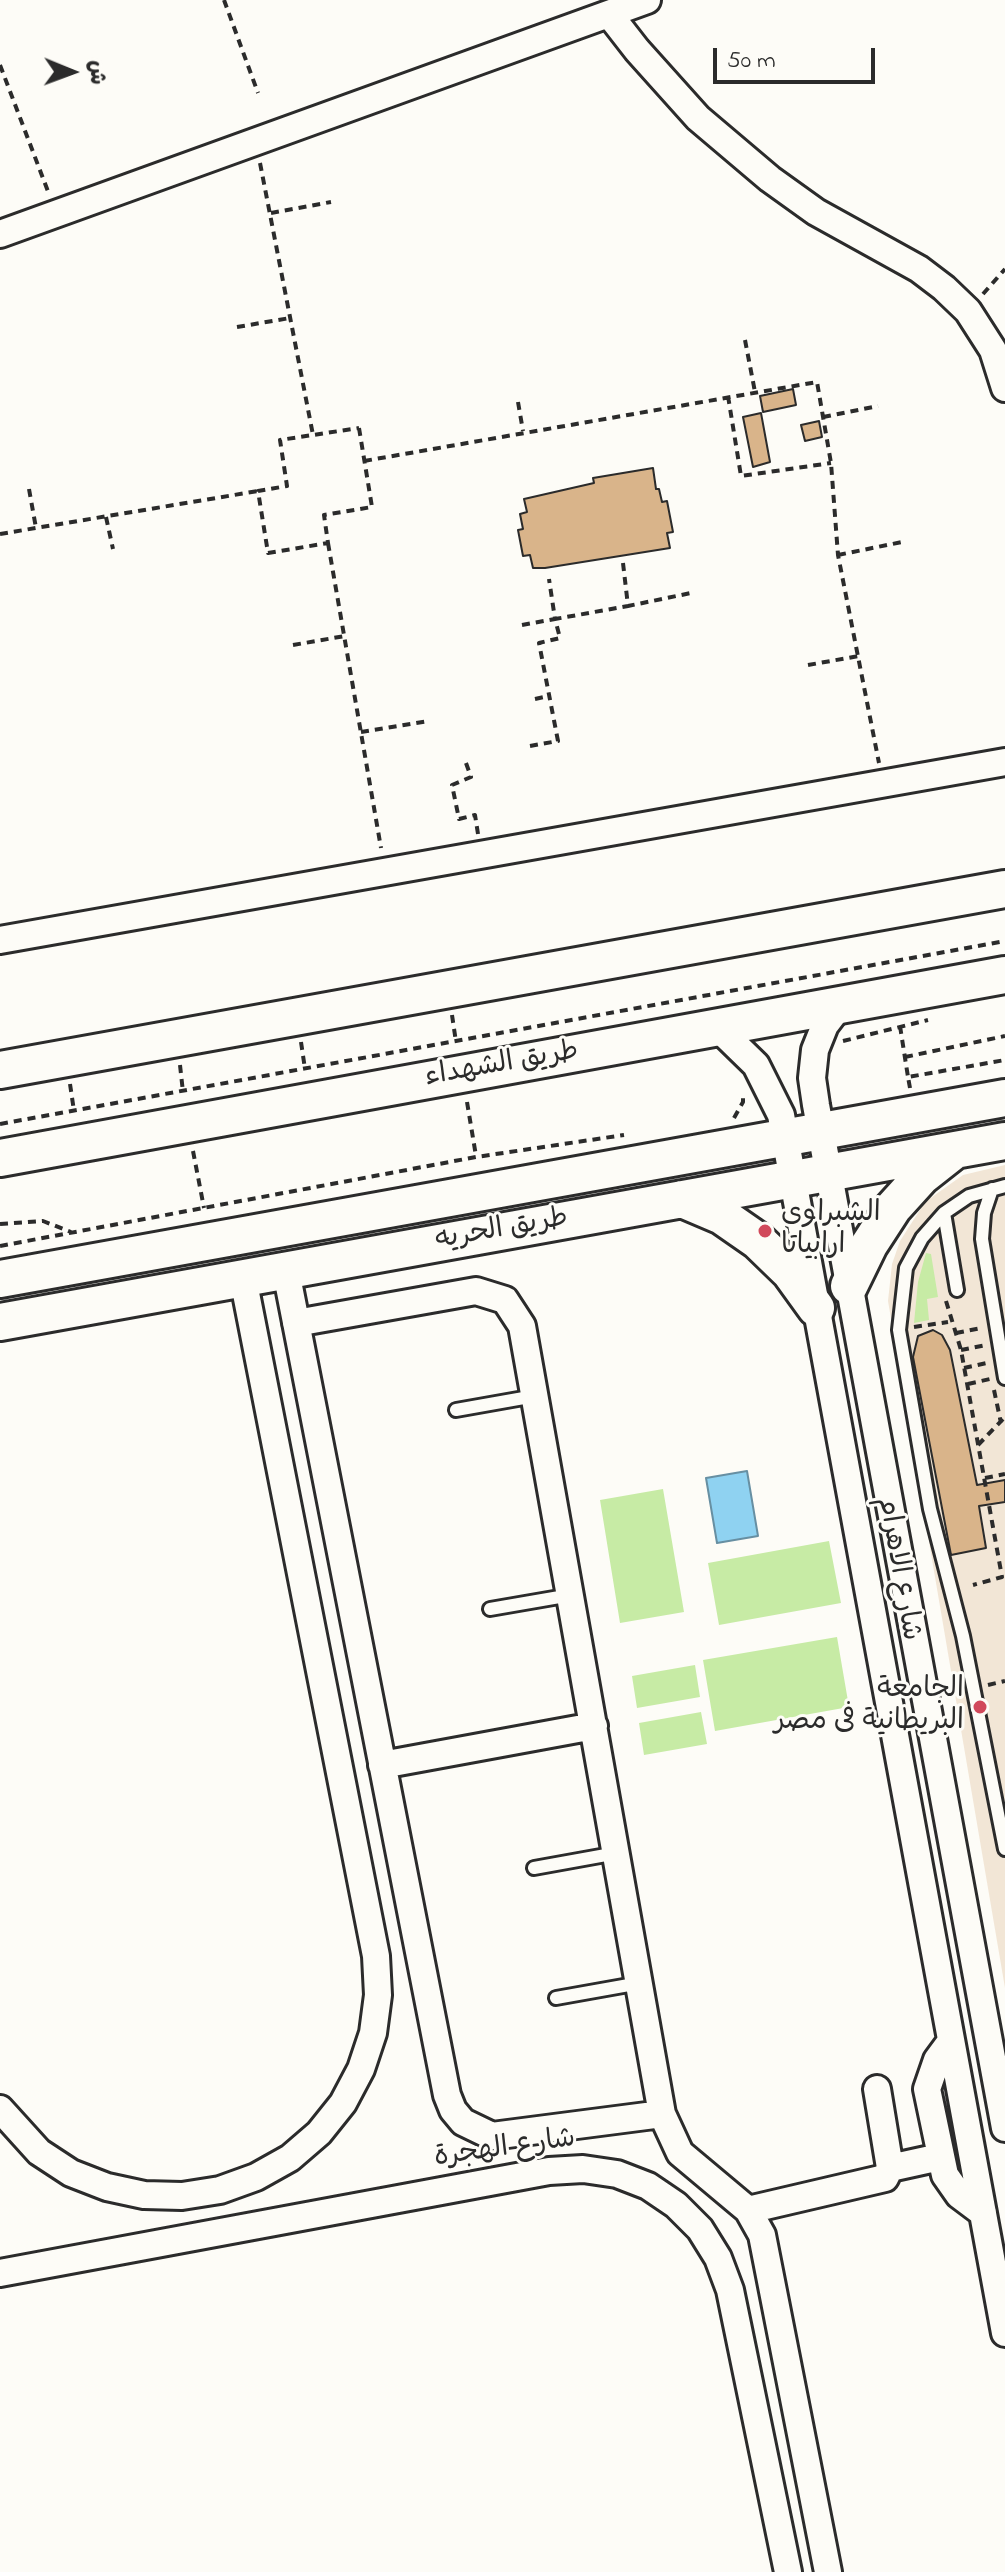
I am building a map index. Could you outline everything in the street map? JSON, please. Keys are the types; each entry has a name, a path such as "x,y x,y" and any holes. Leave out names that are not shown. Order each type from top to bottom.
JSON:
{"street":[{"path":"0,234 57,216 647,0"},
{"path":"609,14 666,85 732,148 816,212 919,269 968,311 993,350 1005,388"},
{"path":"0,940 1005,762"},
{"path":"0,1070 1005,889"},
{"name":"طريق الشهداء","path":"0,1158 1005,975"},
{"name":"شارع الاهرام","path":"841,1004 825,1025 815,1050 812,1078 821,1129 810,1176 816,1308 1005,2333"},
{"name":"شارع الاهرام","path":"717,1027 756,1065 781,1115 785,1136 810,1176 849,1286 1005,2128"},
{"name":"طريق الحريه","path":"0,1279 1005,1098"},
{"name":"طريق الحريه","path":"0,1322 1005,1141"},
{"path":"849,1286 869,1245 893,1208 922,1176 957,1149"},
{"path":"682,1199 722,1216 758,1241 790,1272 816,1308"},
{"path":"0,2109 39,2152 71,2173 107,2187 157,2195 220,2190 256,2177 290,2158 319,2133 343,2103 361,2069 373,2033 378,1995 376,1956 235,1236"},
{"path":"286,1271 447,2095 458,2116 476,2131 508,2136 662,2114"},
{"path":"296,1323 476,1291 491,1293 516,1311 522,1326 535,1396 662,2114 680,2153 748,2210 765,2249 828,2572"},
{"path":"825,1354 859,1346"},
{"path":"831,1387 866,1380"},
{"path":"382,1765 594,1726"},
{"path":"951,2041 937,2060 927,2089 940,2157 950,2184 983,2213"},
{"path":"748,2210 876,2183 885,2178 890,2168 877,2089"},
{"path":"890,2168 940,2157"},
{"name":"شارع الهجرة","path":"0,2273 549,2171 583,2169 617,2174 648,2186 676,2205 700,2229 718,2258 730,2290 788,2572"}],"lane":[{"path":"999,1188 969,1196 944,1213 922,1238 906,1268 899,1330 930,1509 963,1636 1002,1813 1005,1849"},
{"path":"999,1188 981,1226 1005,1377"},
{"path":"944,1213 957,1290"},
{"path":"456,1410 535,1396"},
{"path":"490,1609 571,1595"},
{"path":"534,1868 617,1853"},
{"path":"556,1998 640,1983"}],"path":[{"path":"224,0 258,93"},
{"path":"0,65 57,216"},
{"path":"256,142 313,435"},
{"path":"270,213 331,202"},
{"path":"968,311 1005,269"},
{"path":"237,327 290,318"},
{"path":"745,340 755,392"},
{"path":"364,461 817,382 831,463 838,555 883,784"},
{"path":"728,396 741,476 831,463"},
{"path":"518,402 523,433"},
{"path":"823,417 878,406"},
{"path":"0,534 287,486 280,440 359,428 372,507 324,515 386,872"},
{"path":"29,489 36,528"},
{"path":"258,491 268,553 328,543"},
{"path":"106,517 113,549"},
{"path":"838,555 902,542"},
{"path":"623,563 628,606"},
{"path":"530,746 558,741 539,643 560,638 549,579"},
{"path":"522,625 691,593"},
{"path":"293,645 345,636"},
{"path":"808,665 859,656"},
{"path":"535,699 549,696"},
{"path":"361,732 429,721"},
{"path":"466,763 471,777 452,785 459,819 475,815 478,836"},
{"path":"0,1124 1005,941"},
{"path":"834,1047 850,1037 930,1020"},
{"path":"900,1026 910,1091 900,1093"},
{"path":"299,1032 305,1070"},
{"path":"905,1057 1005,1036"},
{"path":"178,1054 183,1092"},
{"path":"908,1077 1005,1060"},
{"path":"69,1074 74,1111"},
{"path":"733,1120 743,1102 744,1082"},
{"path":"466,1099 480,1097"},
{"path":"0,1246 476,1157 627,1135"},
{"path":"178,1152 193,1149 204,1208"},
{"path":"0,1224 43,1221 74,1233"},
{"path":"943,1290 949,1322 958,1340 1002,1577 973,1585"},
{"path":"947,1309 991,1300"},
{"path":"899,1330 949,1322"},
{"path":"967,1384 1005,1377"},
{"path":"978,1445 1005,1417"},
{"path":"985,1478 1005,1474"}],"shaded area":[{"name":"الجامعة البريطانية فى مصر","path":"1005,1165 1005,1988 888,1301 892,1264 900,1241 925,1202 963,1175"}],"green space":[{"path":"926,1253 931,1254 938,1297 927,1299 929,1320 914,1323 918,1282"},
{"path":"663,1489 684,1612 620,1623 600,1500"},
{"path":"829,1541 841,1603 719,1625 708,1563"},
{"path":"837,1637 849,1707 715,1731 703,1660"},
{"path":"695,1665 700,1697 637,1708 632,1676"},
{"path":"701,1712 707,1744 644,1755 639,1723"}],"water":[{"path":"747,1471 758,1536 717,1543 706,1478"}],"building":[{"path":"793,389 796,405 763,412 760,396"},
{"path":"761,413 770,462 753,467 743,417"},
{"path":"819,421 822,437 805,441 801,425"},
{"path":"653,468 656,489 659,489 662,502 667,501 673,532 667,533 670,548 545,568 533,568 530,555 523,556 518,530 523,529 520,514 527,512 524,499 594,483 593,478"},
{"path":"933,1330 942,1335 950,1350 977,1485 1005,1480 1005,1502 979,1506 986,1548 951,1555 913,1357 918,1336"}],"place":[{"name":"الشبراوى ارابياتا","path":"765,1231"},
{"name":"الجامعة البريطانية فى مصر","path":"980,1707"}]}
